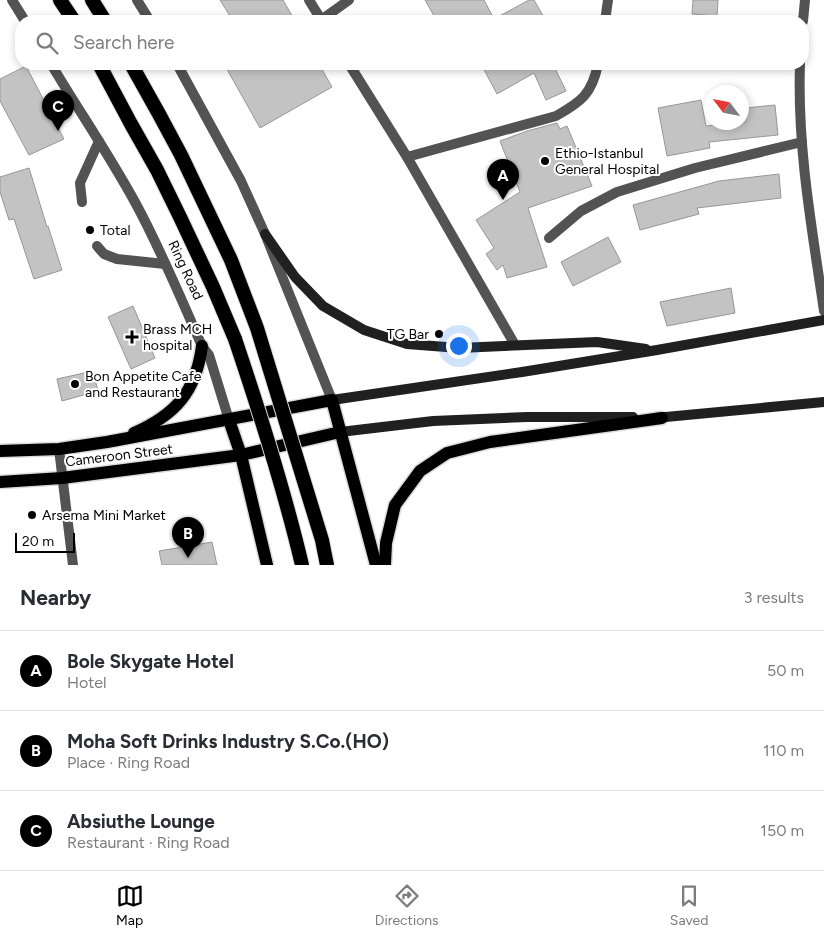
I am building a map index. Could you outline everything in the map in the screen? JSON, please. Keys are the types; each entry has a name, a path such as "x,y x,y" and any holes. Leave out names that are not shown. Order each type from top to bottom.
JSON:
{"highway":[{"path":"60,0 70,15"},
{"path":"92,0 101,15"},
{"name":"Ring Road","path":"102,70 157,170 213,287 235,339 258,410 302,565"},
{"path":"134,70 168,130 231,260 257,328 322,540 327,565"}],"main road":[{"path":"265,234 295,276 323,306 364,330 407,344 459,348 597,342 656,350"},
{"path":"376,565 332,400 522,372 824,320"},
{"path":"107,442 157,422 174,408 187,393 194,379 200,361 202,346"},
{"name":"Cameroon Street","path":"0,450 59,449 107,442 332,400"},
{"path":"385,565 386,543 395,505 420,470 448,453 490,442 662,418 824,402"},
{"path":"340,432 433,421 528,417 662,418"},
{"name":"Ring Road","path":"229,420 241,455 267,565"},
{"name":"Cameroon Street","path":"0,482 62,478 241,455 340,432"}],"street":[{"path":"12,0 21,15"},
{"path":"137,0 146,15"},
{"path":"308,0 318,15"},
{"path":"330,15 349,0"},
{"path":"606,15 608,0"},
{"path":"804,15 805,0"},
{"name":"Ring Road","path":"55,70 136,205 202,346 209,355 229,420"},
{"path":"180,70 241,181 265,234 332,400"},
{"path":"352,70 407,157 515,345"},
{"path":"407,157 556,116 573,106 588,92 596,70"},
{"path":"800,70 802,142 809,211 824,311"},
{"path":"82,202 80,184 99,141"},
{"path":"549,238 581,211 617,192 695,168 802,142"},
{"path":"97,246 104,254 117,259 165,264"},
{"path":"59,449 73,565"}],"building":[{"path":"220,0 283,0 292,15 229,15"},
{"path":"425,0 484,0 492,15 434,15"},
{"path":"529,0 534,0 543,15 501,15"},
{"path":"693,0 718,0 717,15 692,14"},
{"path":"18,70 28,70 64,139 29,155 0,101 0,79"},
{"path":"227,70 322,70 332,87 260,128"},
{"path":"484,70 556,70 566,91 546,100 534,73 497,94"},
{"path":"701,100 704,130 749,130 749,108 775,105 778,135 709,142 710,148 667,156 658,108"},
{"path":"557,123 560,129 567,126 592,186 528,208 547,267 507,278 503,265 497,270 486,254 494,248 476,220 520,192 500,141"},
{"path":"29,168 62,270 34,279 14,219 9,220 0,192 0,177"},
{"path":"779,174 781,198 697,208 699,214 640,230 633,205 719,181"},
{"path":"608,237 621,262 573,286 561,262"},
{"path":"731,288 735,313 667,326 660,302"},
{"name":"Brass MCH hospital","path":"133,306 155,358 131,369 108,317"},
{"path":"93,371 98,391 62,401 57,379"},
{"path":"212,542 217,565 162,565 159,551"}],"place":[{"name":"Absiuthe Lounge","path":"58,131"},
{"name":"Ethio-Istanbul General Hospital","path":"545,161"},
{"name":"Bole Skygate Hotel","path":"503,200"},
{"name":"Total","path":"90,230"},
{"name":"TG Bar","path":"439,334"},
{"name":"Brass MCH hospital","path":"132,337"},
{"name":"Bon Appetite Cafe and Restaurant","path":"75,384"},
{"name":"Arsema Mini Market","path":"32,515"},
{"name":"Moha Soft Drinks Industry S.Co.(HO)","path":"188,558"}]}
